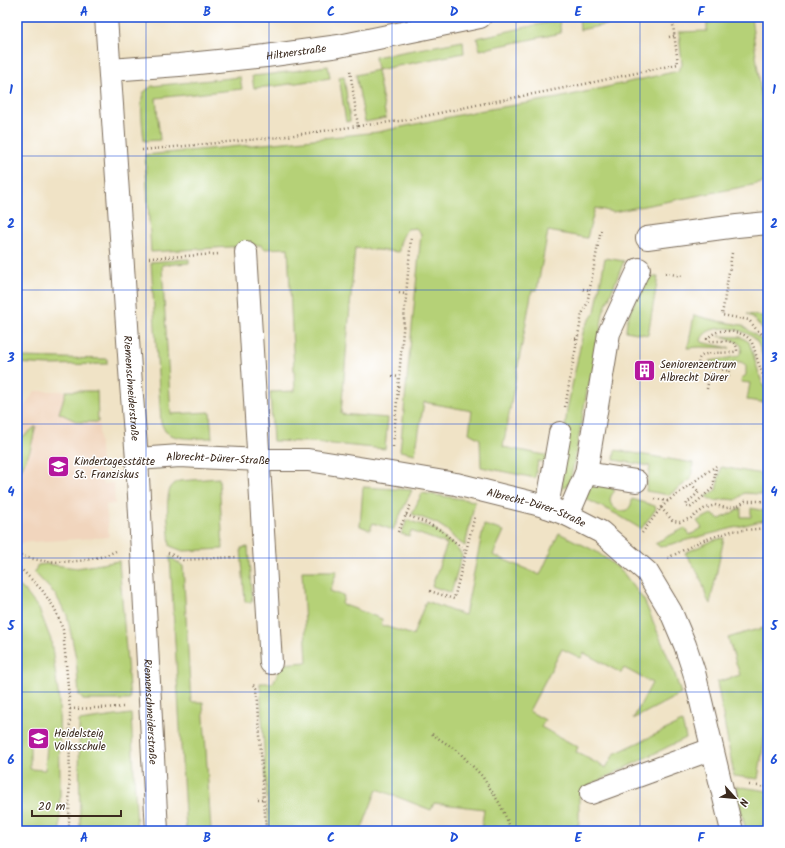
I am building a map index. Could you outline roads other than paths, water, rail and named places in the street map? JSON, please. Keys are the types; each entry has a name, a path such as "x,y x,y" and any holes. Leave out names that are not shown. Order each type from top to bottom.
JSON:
{"street":[{"name":"Riemenschneiderstraße","path":"106,17 137,459 157,831"},
{"name":"Hiltnerstraße","path":"110,70 266,56 332,47 480,17"},
{"path":"647,238 768,222"},
{"path":"246,252 271,663"},
{"path":"568,515 586,473 609,333 638,268"},
{"path":"546,507 560,433"},
{"name":"Albrecht-Dürer-Straße","path":"137,459 180,456 259,460 308,460 391,473 456,484 546,507 568,515 601,532 646,572 672,612 694,672 732,831"},
{"path":"586,473 636,481"},
{"path":"591,793 712,749"}],"place":[{"name":"Seniorenzentrum Albrecht Dürer","path":"644,370"},
{"name":"Kindertagesstätte St. Franziskus","path":"59,467"},
{"name":"Heidelsteig Volksschule","path":"38,739"}]}
